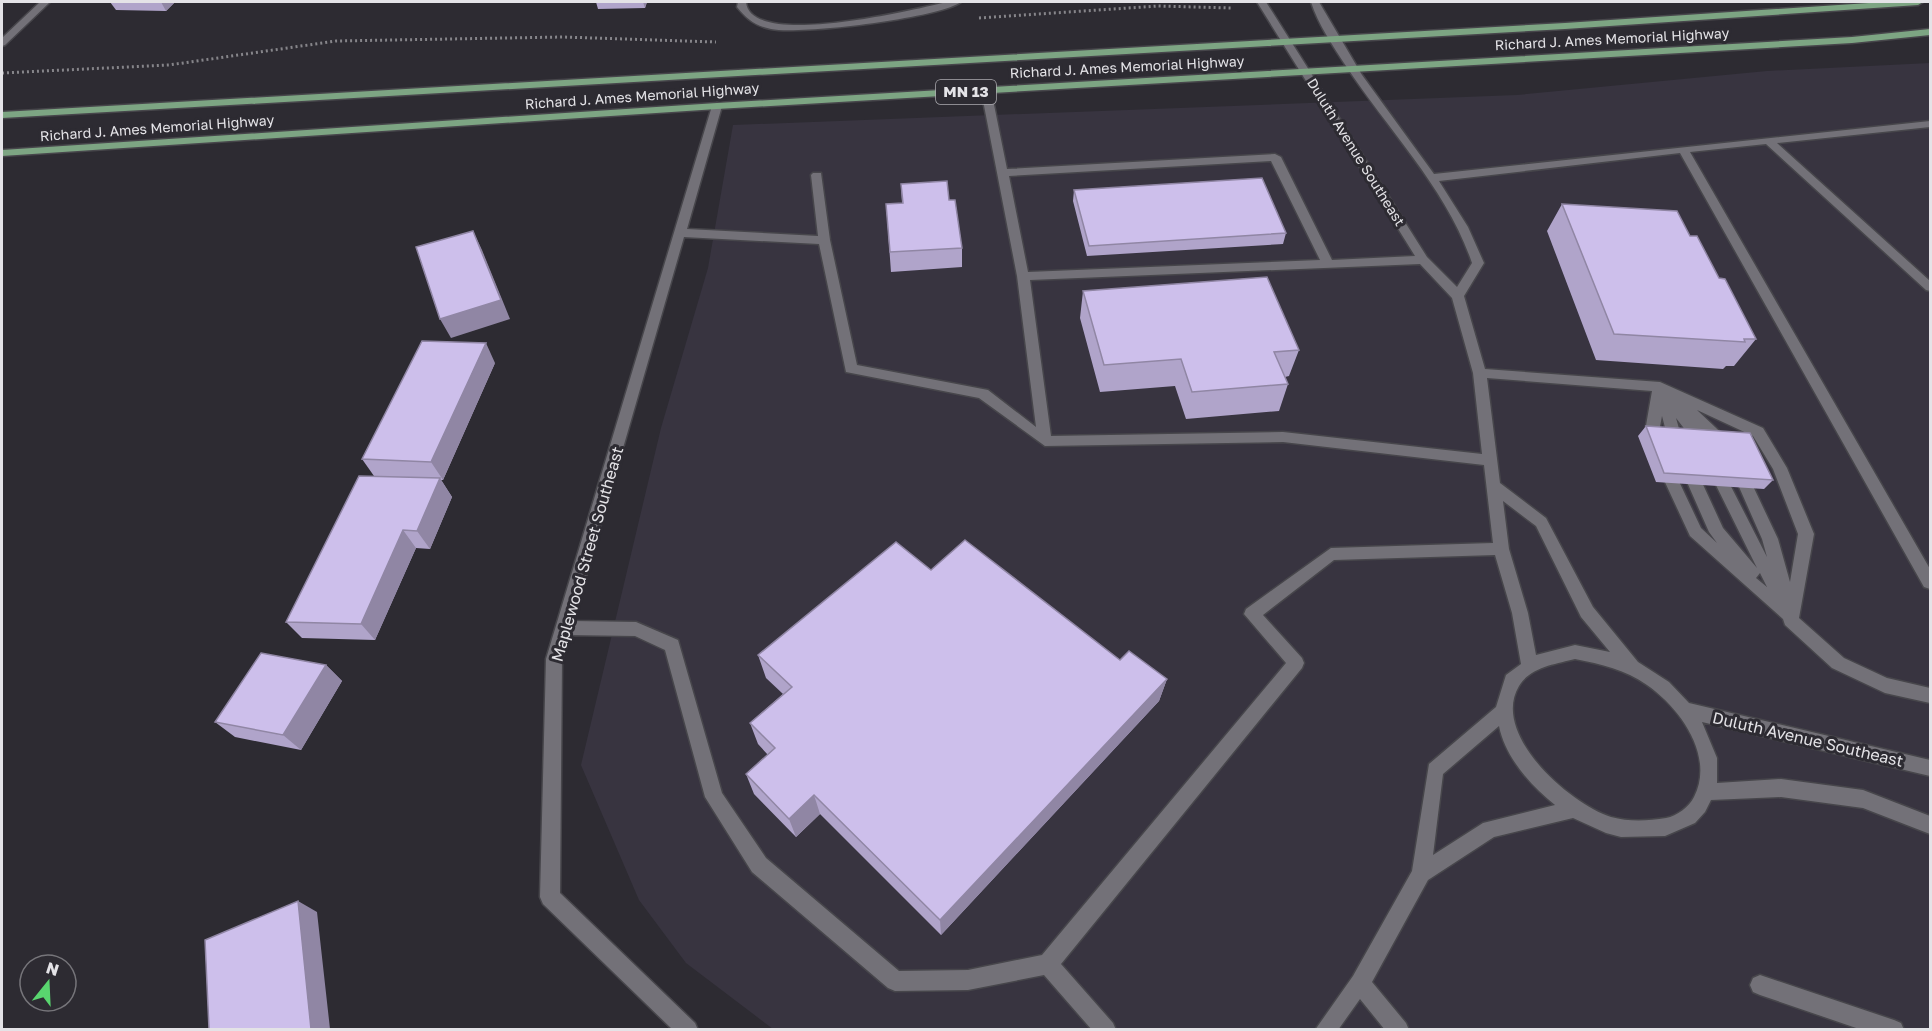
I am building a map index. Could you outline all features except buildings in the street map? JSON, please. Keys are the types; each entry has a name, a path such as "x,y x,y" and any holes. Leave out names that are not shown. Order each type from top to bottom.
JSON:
{"main road":[{"name":"Richard J. Ames Memorial Highway","path":"2,115 1336,40 1918,2"},
{"name":"Richard J. Ames Memorial Highway","path":"2,153 717,106 1852,40 1930,32"}],"street":[{"path":"2,43 45,2"},
{"path":"742,2 742,7 755,21 779,26 806,27 864,21 956,2"},
{"path":"1315,2 1354,69 1432,178 1465,231 1478,263 1458,297"},
{"name":"Duluth Avenue Southeast","path":"1264,5 1422,260 1458,297 1480,373 1501,549 1520,614 1529,664"},
{"path":"986,90 1023,276 1045,441"},
{"name":"Maplewood Street Southeast","path":"688,1029 550,897 554,659 682,233 717,106"},
{"path":"1432,178 1683,148 1930,124"},
{"path":"1768,140 1930,287"},
{"path":"1683,148 1930,582"},
{"path":"1003,173 1275,157 1327,262"},
{"path":"818,175 824,240 851,369 983,394 1045,441 1283,436 1490,460"},
{"path":"682,233 824,240"},
{"path":"1023,276 1327,262 1422,260"},
{"path":"1480,373 1660,387 1758,432 1779,468 1806,534 1791,620"},
{"path":"1660,387 1703,440 1722,486 1791,620"},
{"path":"1660,387 1652,437 1695,532 1838,663 1885,685 1930,695"},
{"path":"1660,387 1675,439 1717,532 1791,620"},
{"path":"1493,485 1541,522 1587,612 1632,668"},
{"path":"563,628 636,629 672,645 714,796 759,865 895,981 968,980 1048,963 1296,663 1252,614 1331,554 1501,549"},
{"path":"1575,652 1603,656 1632,668 1661,686 1686,710 1705,747 1710,765 1708,792 1694,813 1671,826 1640,830 1607,825 1573,809 1545,788 1523,763 1510,736 1505,710 1508,692 1516,676 1529,664 1550,655 1575,652"},
{"path":"1325,1029 1360,983 1421,873 1435,770 1505,710"},
{"name":"Duluth Avenue Southeast","path":"1686,710 1930,768"},
{"path":"1708,792 1781,788 1863,799 1930,825"},
{"path":"1421,873 1490,829 1573,809"},
{"path":"1048,963 1106,1029"},
{"path":"1360,983 1399,1029"},
{"path":"1760,985 1894,1029"}],"path":[{"path":"975,19 999,15 1158,6 1264,5"},
{"path":"2,73 169,65 336,41 563,37 723,42"}],"shaded area":[{"path":"1930,63 1930,1029 773,1029 686,963 639,900 581,765 661,428 708,268 733,125 1517,95 1767,71"}]}
